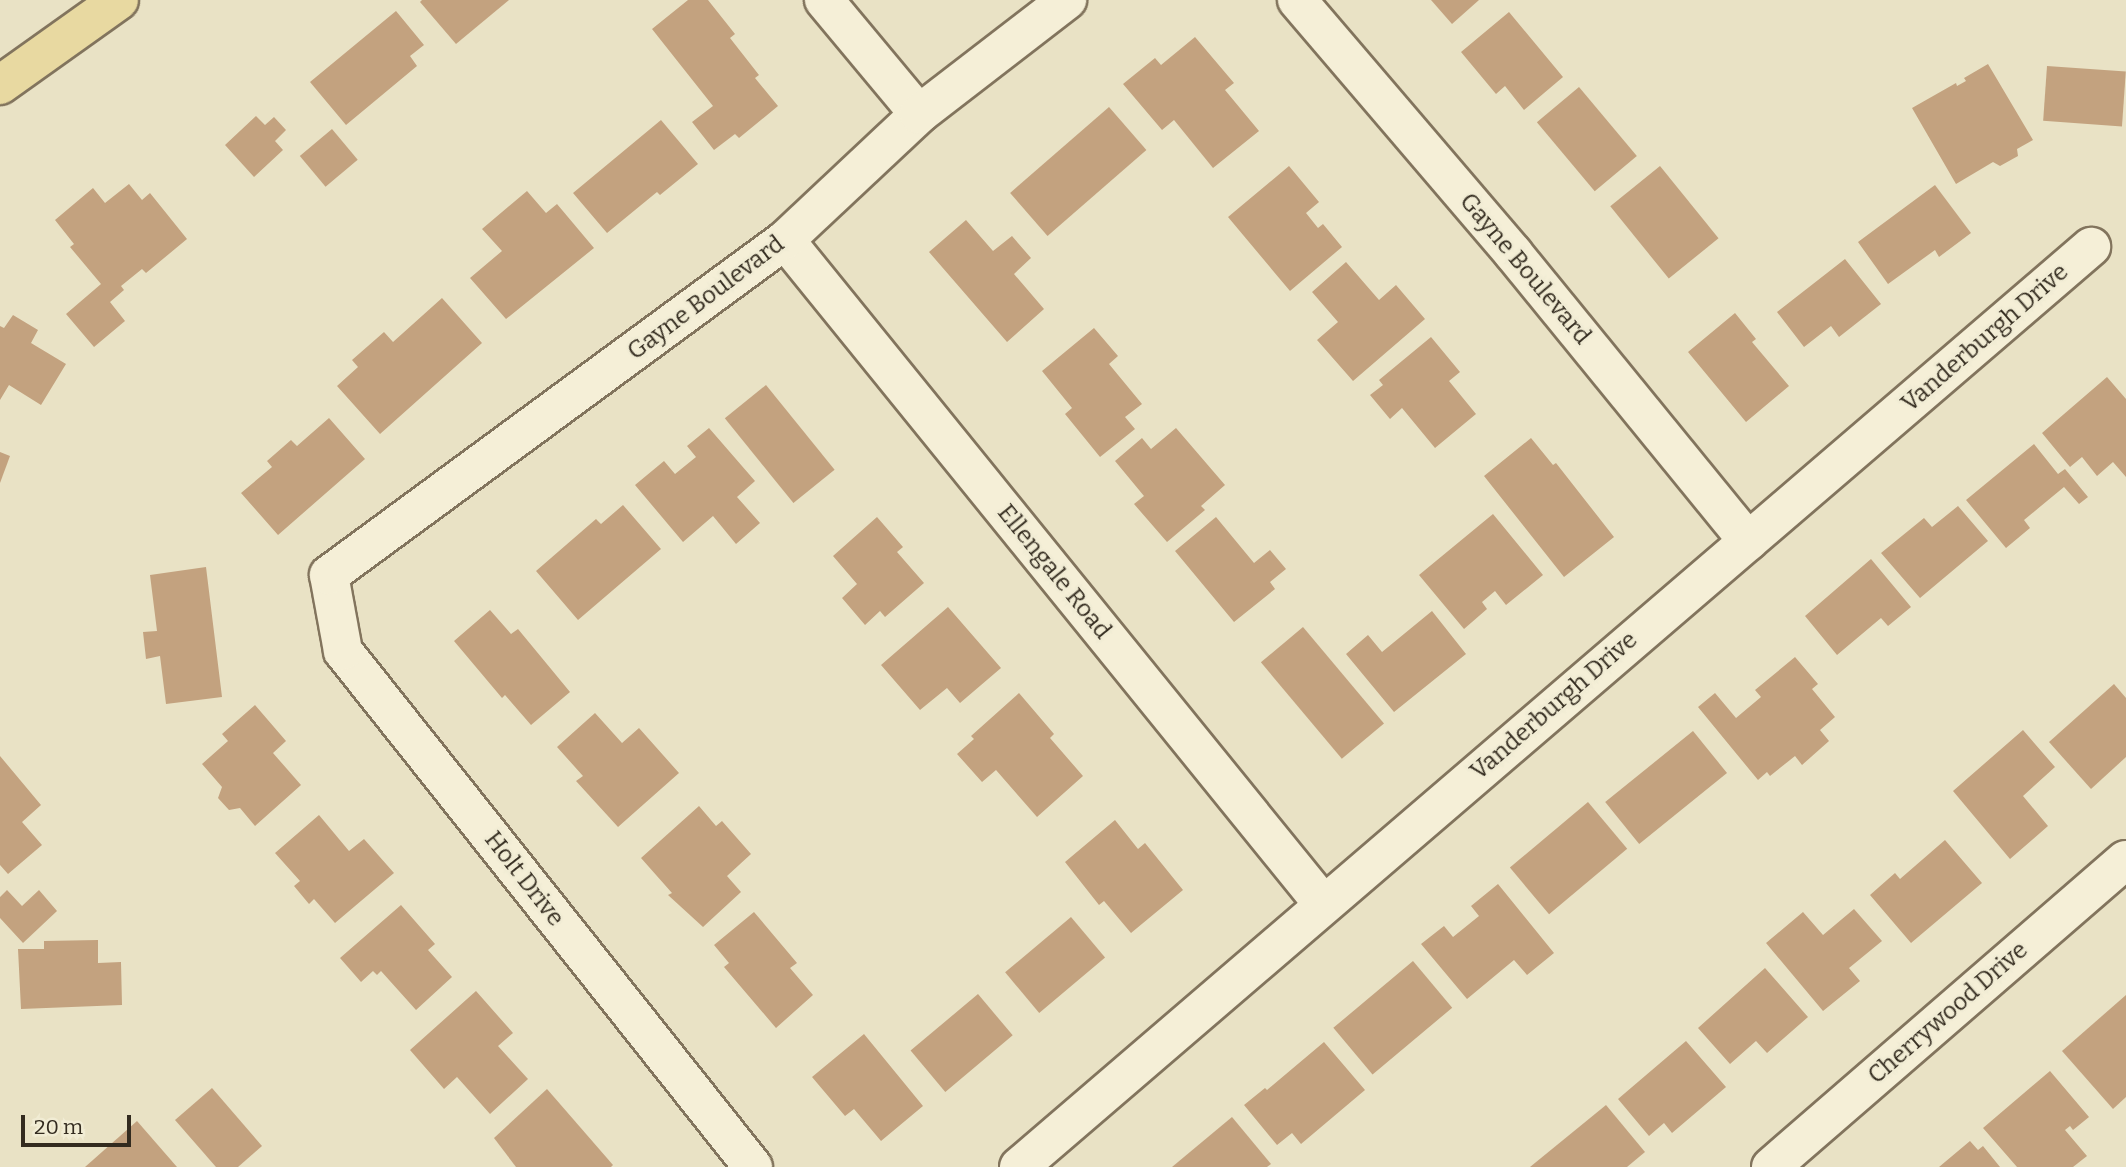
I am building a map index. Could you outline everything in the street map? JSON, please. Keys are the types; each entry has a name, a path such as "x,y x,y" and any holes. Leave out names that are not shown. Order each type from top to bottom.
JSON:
{"main road":[{"path":"0,85 119,0"}],"street":[{"path":"824,0 919,114"},
{"name":"Gayne Boulevard","path":"329,575 785,240 919,114 1067,0"},
{"name":"Gayne Boulevard","path":"1297,0 1513,253 1748,541"},
{"name":"Ellengale Road","path":"785,240 1323,904"},
{"name":"Vanderburgh Drive","path":"1019,1167 2091,247"},
{"name":"Holt Drive","path":"329,575 343,651 752,1167"},
{"name":"Cherrywood Drive","path":"1771,1167 2126,860"}],"building":[{"path":"509,0 456,44 420,2"},
{"path":"688,0 708,0 735,34 730,38 759,75 755,78 778,106 739,138 735,134 714,150 692,122 713,106 652,29"},
{"path":"1431,0 1479,0 1452,24"},
{"path":"396,11 424,45 410,56 417,66 346,125 310,82"},
{"path":"1509,12 1563,77 1524,110 1505,86 1496,94 1461,52"},
{"path":"1195,37 1234,83 1225,90 1259,131 1213,168 1174,120 1162,130 1123,84 1155,58 1161,65"},
{"path":"1988,64 2033,140 2017,149 2018,156 2000,166 1993,162 1956,184 1912,108 1956,83 1957,86 1966,81 1964,78"},
{"path":"2047,66 2126,72 2122,126 2043,121"},
{"path":"1579,87 1637,156 1595,191 1537,122"},
{"path":"1109,107 1146,150 1048,236 1010,193"},
{"path":"256,116 265,125 274,117 286,130 275,141 283,150 254,177 225,145"},
{"path":"661,120 698,164 660,195 657,192 607,233 573,193"},
{"path":"332,129 358,160 326,187 300,156"},
{"path":"1289,166 1319,202 1306,213 1318,228 1323,224 1342,247 1290,291 1228,217"},
{"path":"1660,166 1719,238 1669,279 1610,206"},
{"path":"129,184 142,200 150,193 187,239 146,273 142,269 121,286 124,290 110,302 125,321 94,347 66,314 101,284 70,247 74,244 55,220 93,188 105,203"},
{"path":"1935,185 1971,233 1939,257 1935,250 1888,284 1858,242"},
{"path":"527,191 546,213 557,204 594,248 506,319 470,278 502,251 482,229"},
{"path":"966,220 993,251 1012,236 1031,258 1014,274 1044,309 1007,342 929,252"},
{"path":"1845,259 1881,304 1839,337 1831,326 1804,347 1777,312"},
{"path":"1346,262 1379,300 1396,285 1425,319 1353,381 1317,340 1338,322 1312,292"},
{"path":"442,298 482,343 380,434 337,386 358,367 352,360 384,332 393,342"},
{"path":"1735,313 1756,339 1752,342 1789,386 1746,422 1688,352"},
{"path":"13,315 38,330 31,343 66,364 41,405 9,385 0,400 0,326 4,328"},
{"path":"1094,328 1118,356 1109,364 1142,404 1125,417 1135,429 1100,457 1065,414 1072,408 1042,371"},
{"path":"1431,337 1460,372 1449,381 1476,414 1435,448 1402,408 1390,419 1370,395 1383,385 1379,380"},
{"path":"2107,377 2126,399 2126,477 2113,462 2097,476 2082,457 2070,467 2042,433"},
{"path":"766,385 835,470 793,503 725,418"},
{"path":"329,418 365,459 278,535 241,493 272,467 267,461 291,440 297,446"},
{"path":"709,428 755,481 737,497 760,523 736,544 713,516 683,542 635,485 664,461 675,474 696,457 687,446"},
{"path":"1176,428 1225,485 1201,506 1205,510 1167,542 1134,504 1144,496 1115,461 1142,438 1151,449"},
{"path":"1531,438 1553,465 1556,463 1614,537 1564,577 1484,476"},
{"path":"2034,444 2058,474 2065,469 2088,497 2079,504 2064,487 2024,520 2030,528 2006,548 1966,500"},
{"path":"0,452 10,456 0,483"},
{"path":"623,505 661,549 578,620 536,571 596,519 601,524"},
{"path":"1958,506 1988,541 1920,598 1881,553 1924,518 1932,527"},
{"path":"1493,514 1543,575 1506,605 1495,591 1482,602 1487,609 1464,629 1419,575"},
{"path":"877,517 903,547 897,552 924,583 885,617 880,611 865,625 842,598 857,584 833,556"},
{"path":"1216,517 1254,563 1270,550 1286,569 1270,582 1275,589 1234,622 1175,551"},
{"path":"1871,559 1911,607 1888,626 1881,618 1837,655 1805,616"},
{"path":"206,567 222,697 166,704 160,656 146,659 143,632 157,631 150,575"},
{"path":"948,607 1001,668 960,703 947,688 920,710 881,665"},
{"path":"490,610 511,634 518,629 570,692 531,725 505,695 502,698 454,641"},
{"path":"1432,611 1466,654 1394,712 1346,654 1368,635 1382,652"},
{"path":"1303,627 1384,724 1342,759 1261,662"},
{"path":"1795,657 1818,684 1812,689 1835,717 1820,730 1829,741 1802,765 1795,756 1770,776 1767,772 1758,780 1698,707 1715,693 1736,718 1761,697 1755,690"},
{"path":"2114,684 2126,698 2126,757 2091,789 2049,742"},
{"path":"1019,693 1054,734 1050,738 1083,776 1037,817 996,770 982,782 957,754 974,739 971,736"},
{"path":"255,705 286,741 273,753 301,785 255,826 240,808 229,810 218,798 222,787 202,764 228,741 222,734"},
{"path":"595,713 622,743 639,728 679,773 618,827 576,781 583,776 557,747"},
{"path":"2023,730 2055,767 2023,796 2048,826 2010,859 1953,791"},
{"path":"1693,731 1727,773 1639,844 1605,802"},
{"path":"0,756 41,805 22,822 42,845 8,874 0,865"},
{"path":"1588,802 1627,849 1549,914 1510,868"},
{"path":"699,806 716,826 722,821 751,854 727,876 741,892 703,927 668,895 672,893 641,858"},
{"path":"319,815 349,851 364,839 394,873 335,923 314,899 309,904 294,886 300,881 275,853"},
{"path":"1115,820 1138,849 1145,843 1183,890 1131,933 1104,901 1099,905 1065,862"},
{"path":"1945,840 1982,883 1911,943 1870,895 1895,873 1900,879"},
{"path":"1498,884 1554,953 1527,975 1514,960 1467,999 1421,944 1444,926 1453,937 1479,916 1471,906"},
{"path":"7,890 22,906 39,890 57,911 23,943 0,918 0,897"},
{"path":"401,905 435,944 428,950 452,977 416,1010 381,971 377,975 373,971 361,982 340,958"},
{"path":"1854,909 1882,941 1849,968 1860,981 1823,1011 1766,943 1803,912 1823,935"},
{"path":"754,912 797,963 790,968 813,995 776,1028 724,967 729,963 714,945"},
{"path":"1071,917 1105,958 1039,1013 1005,972"},
{"path":"98,940 98,963 121,962 122,1005 21,1009 18,949 44,949 44,941"},
{"path":"1413,961 1452,1008 1373,1075 1333,1028"},
{"path":"1765,968 1808,1017 1767,1053 1756,1041 1730,1064 1698,1028"},
{"path":"476,991 513,1033 498,1046 528,1079 490,1114 457,1077 444,1089 410,1050"},
{"path":"978,994 1013,1035 945,1092 911,1051"},
{"path":"2126,995 2126,1097 2113,1109 2062,1051"},
{"path":"864,1034 923,1106 881,1141 854,1109 845,1116 812,1077"},
{"path":"1686,1041 1726,1087 1672,1133 1664,1123 1649,1136 1618,1099"},
{"path":"1324,1042 1365,1090 1301,1144 1292,1133 1277,1145 1244,1105 1265,1088 1267,1090"},
{"path":"2050,1071 2089,1117 2073,1130 2070,1126 2065,1130 2087,1156 2073,1167 2017,1167 1983,1128"},
{"path":"212,1088 262,1146 238,1167 216,1167 175,1120"},
{"path":"547,1089 613,1165 611,1167 516,1167 494,1138"},
{"path":"1606,1105 1645,1152 1627,1167 1530,1167"},
{"path":"1232,1117 1271,1164 1267,1167 1172,1167"},
{"path":"137,1121 177,1167 85,1167"},
{"path":"1970,1141 1978,1150 1983,1146 2000,1167 1939,1167"}]}
